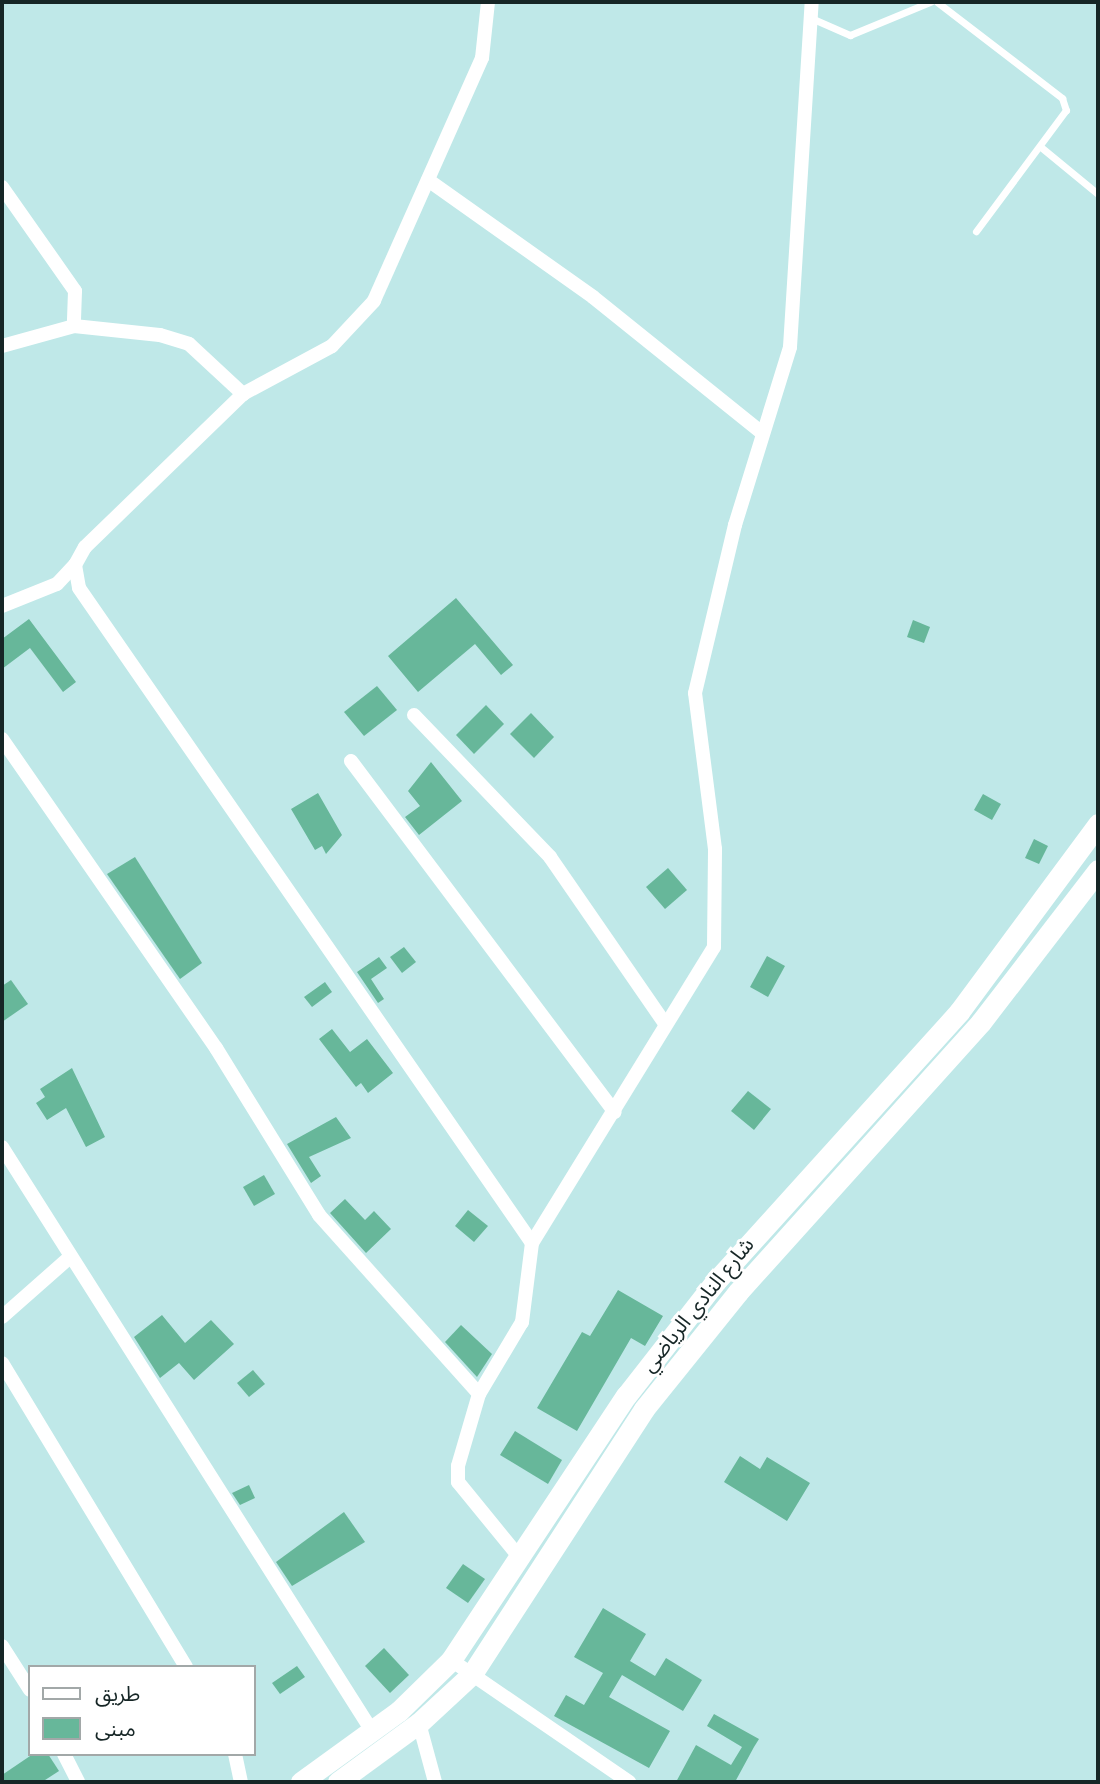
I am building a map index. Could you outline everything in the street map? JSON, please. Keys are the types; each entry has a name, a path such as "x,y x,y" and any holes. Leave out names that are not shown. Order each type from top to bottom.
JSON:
{"main road":[{"name":"شارع النادي الرياضي","path":"301,1782 372,1731 451,1660 626,1396 748,1246 959,1012 1098,824"},
{"name":"شارع النادي الرياضي","path":"338,1782 419,1723 472,1674 644,1409 765,1262 981,1022 1098,870"},
{"path":"748,1246 765,1262"},
{"path":"626,1396 644,1409"}],"street":[{"path":"2,606 57,584 75,565 85,547 243,394 269,375 332,346 355,326 374,301 482,58 488,2"},
{"path":"520,1558 458,1482 479,1394 522,1322 532,1243 714,947 717,872 695,693 761,432 790,347 812,2"},
{"path":"428,180 593,297 761,432"},
{"path":"2,187 75,291 74,326"},
{"path":"2,346 74,326 189,344 243,394"},
{"path":"75,565 79,588 532,1243"},
{"path":"414,715 550,857 665,1024"},
{"path":"2,738 231,1070 319,1215 479,1394"},
{"path":"351,761 615,1112"},
{"path":"2,1147 372,1731"},
{"path":"2,1317 70,1257"},
{"path":"2,1363 185,1665"},
{"path":"2,1646 28,1687"},
{"path":"451,1660 629,1782"},
{"path":"419,1723 435,1782"},
{"path":"66,1756 78,1782"},
{"path":"234,1756 241,1782"}],"lane":[{"path":"811,18 849,35 930,2"},
{"path":"937,2 1062,97 1062,122 976,231"},
{"path":"1042,148 1098,194"}],"building":[{"path":"456,598 513,665 501,675 475,644 418,692 388,656"},
{"path":"29,619 76,682 63,692 30,648 2,669 2,639"},
{"path":"913,620 930,627 924,643 907,637"},
{"path":"377,686 397,710 364,736 344,712"},
{"path":"486,705 504,724 474,754 456,735"},
{"path":"531,713 554,737 534,758 510,734"},
{"path":"431,762 462,801 419,835 405,817 420,806 408,791"},
{"path":"318,793 342,835 326,854 322,846 315,850 291,809"},
{"path":"983,794 1001,804 992,820 974,810"},
{"path":"1034,839 1048,846 1039,864 1025,858"},
{"path":"135,857 202,963 180,979 107,874"},
{"path":"668,868 687,890 665,909 646,887"},
{"path":"404,947 416,962 402,973 390,957"},
{"path":"767,956 785,966 768,997 750,987"},
{"path":"379,957 387,968 371,979 384,999 378,1003 357,972"},
{"path":"11,980 28,1004 2,1022 2,986"},
{"path":"325,982 332,992 312,1007 304,997"},
{"path":"332,1029 350,1052 367,1039 393,1073 368,1093 361,1083 356,1087 319,1039"},
{"path":"72,1068 105,1137 86,1147 66,1108 47,1120 36,1103 45,1097 40,1089"},
{"path":"748,1091 771,1109 754,1130 731,1111"},
{"path":"336,1117 351,1138 309,1157 321,1176 311,1183 287,1144"},
{"path":"264,1175 275,1194 254,1206 243,1187"},
{"path":"345,1199 365,1220 374,1211 391,1229 366,1253 330,1213"},
{"path":"468,1210 488,1226 474,1242 455,1226"},
{"path":"618,1290 663,1316 645,1346 631,1338 577,1431 537,1408 582,1332 590,1336"},
{"path":"162,1315 185,1343 211,1320 234,1344 194,1380 179,1363 160,1378 134,1337"},
{"path":"461,1325 492,1354 477,1377 445,1342"},
{"path":"253,1370 265,1384 249,1397 237,1383"},
{"path":"515,1431 562,1460 548,1484 500,1455"},
{"path":"740,1456 760,1469 767,1457 810,1483 787,1521 724,1482"},
{"path":"249,1485 255,1498 240,1505 232,1493"},
{"path":"344,1512 365,1542 292,1586 276,1562"},
{"path":"463,1564 485,1579 468,1603 446,1588"},
{"path":"603,1608 646,1634 630,1661 655,1676 666,1658 702,1680 683,1711 622,1675 609,1697 670,1731 649,1768 554,1716 566,1695 584,1705 603,1673 574,1657"},
{"path":"384,1648 409,1675 390,1693 365,1666"},
{"path":"297,1666 305,1677 280,1694 272,1683"},
{"path":"714,1714 759,1739 735,1782 676,1782 696,1745 731,1765 742,1747 707,1726"},
{"path":"30,1756 49,1756 59,1771 42,1782 2,1782 2,1775"}]}
